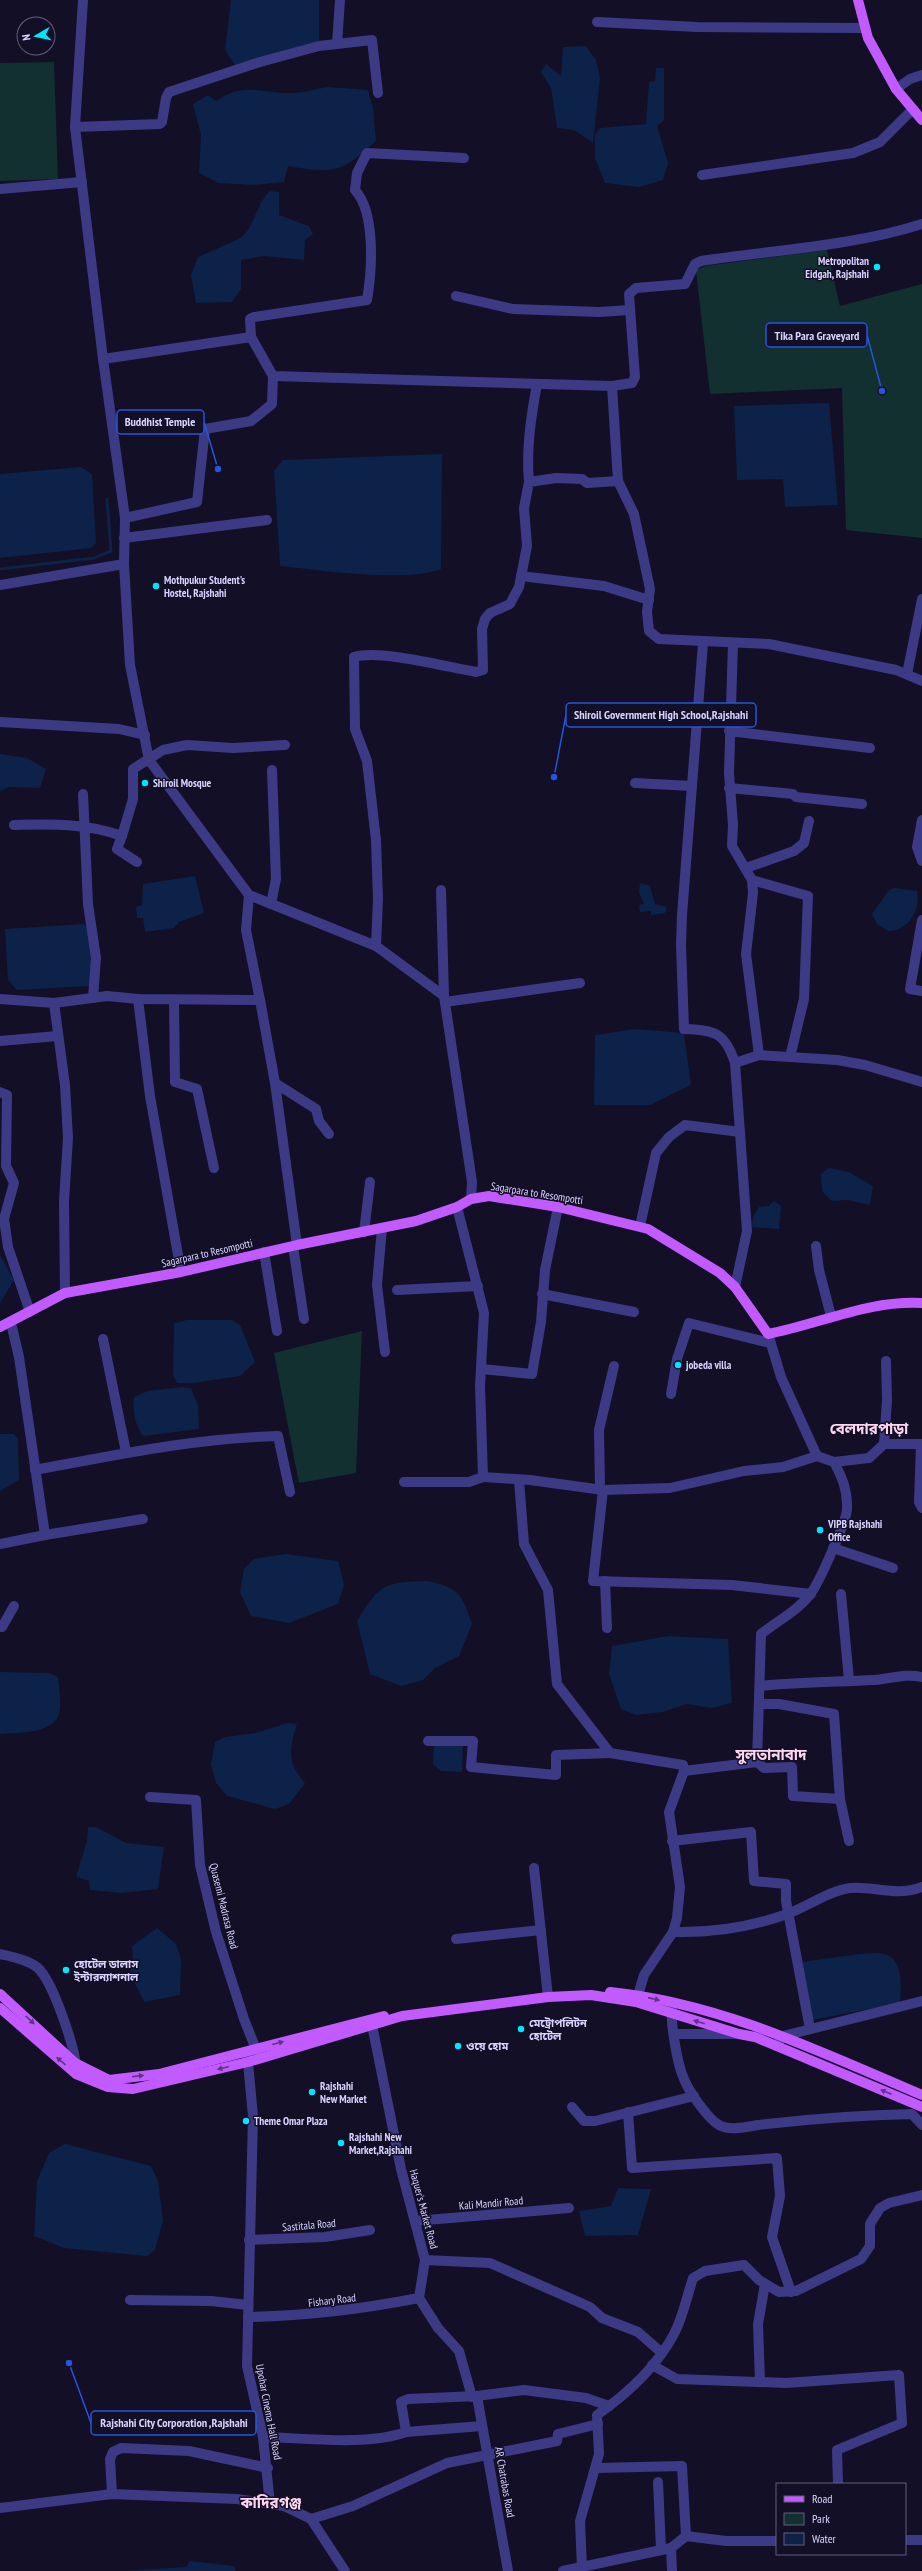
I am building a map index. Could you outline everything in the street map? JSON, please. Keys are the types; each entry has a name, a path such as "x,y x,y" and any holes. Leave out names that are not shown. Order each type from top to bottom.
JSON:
{"main road":[{"path":"858,0 864,28 896,89 922,120"},
{"name":"Sagarpara to Resompotti","path":"0,1327 65,1293 181,1272 295,1245 416,1221 457,1207 471,1199 489,1196 558,1207 640,1226 720,1273 735,1287 769,1338"},
{"path":"769,1338 846,1312 907,1302 922,1303"},
{"path":"0,1994 75,2063 109,2080 159,2074 253,2056 400,2012 548,1995 591,1995 636,1998 672,2003 708,2011 783,2036 922,2095"},
{"path":"0,2008 76,2074 108,2087 133,2088 402,2016 548,1995"},
{"path":"636,1998 671,2014 739,2034 755,2037 922,2107"}],"street":[{"path":"83,0 75,127 103,359 125,518 124,564 130,665 149,760 250,895 376,946 444,999 580,983"},
{"path":"338,44 340,0"},
{"path":"597,22 697,27 864,28"},
{"path":"75,127 160,124 162,122 166,98 169,92 260,62 318,46 372,40 378,93"},
{"path":"896,89 910,79 922,76"},
{"path":"702,175 853,153 880,142 913,109"},
{"path":"125,518 197,502 206,429 251,421 272,404 273,376 251,337 250,319 254,317 367,300 370,248 367,213 363,199 355,190 357,173 367,153 464,158"},
{"path":"0,190 82,182"},
{"path":"273,376 612,386 632,383 635,377 629,294 636,288 685,284 695,264 701,260 898,232 922,224"},
{"path":"456,296 513,309 630,310"},
{"path":"103,359 251,337"},
{"path":"376,946 378,899 376,840 367,761 355,729 354,657 361,655 381,656 476,672 483,670 482,629 485,619 490,613 510,604 519,587 527,546 524,508 528,482 527,464 529,430 537,384"},
{"path":"612,386 618,482 634,514 650,589 649,631 659,639 704,643 769,644 907,674 922,681"},
{"path":"528,482 556,478 582,479 587,482 618,482"},
{"path":"124,538 267,520"},
{"path":"0,585 124,564"},
{"path":"521,576 604,586 649,600"},
{"path":"907,674 922,599"},
{"path":"704,643 681,944 684,1029 715,1032 720,1035 736,1063 747,1231 735,1287"},
{"path":"733,644 729,731 729,788 733,825 732,846 752,880 753,893 746,954 759,1056"},
{"path":"0,722 90,726 119,729 145,735"},
{"path":"729,731 870,748"},
{"path":"137,862 117,849 133,799 133,769 163,750 187,745 233,748 285,745"},
{"path":"271,904 276,879 272,770"},
{"path":"636,783 692,786"},
{"path":"729,788 793,794 796,797 862,804"},
{"path":"83,794 86,826 88,904 96,958 93,998"},
{"path":"922,820 917,847 922,860"},
{"path":"746,868 794,851 804,843 809,821"},
{"path":"14,825 72,824 86,826 122,836"},
{"path":"752,880 808,896 804,999 790,1057"},
{"path":"441,890 444,999 472,1182 471,1199"},
{"path":"250,895 246,930 275,1083 304,1319"},
{"path":"922,920 910,989 922,991"},
{"path":"0,999 54,1003 107,996 174,1000 260,1000"},
{"path":"138,999 150,1096 181,1272"},
{"path":"174,1000 175,1082 197,1089 214,1168"},
{"path":"54,1003 64,1085 68,1138 64,1201 65,1293"},
{"path":"0,1041 57,1036"},
{"path":"736,1063 759,1056 837,1060 865,1065 922,1082"},
{"path":"275,1083 316,1109 319,1121 329,1134"},
{"path":"0,1092 8,1095 6,1166 14,1183 4,1219 7,1240 30,1312"},
{"path":"640,1226 656,1153 669,1137 685,1125 740,1132"},
{"path":"364,1232 370,1182"},
{"path":"457,1207 484,1313 481,1368 483,1477"},
{"path":"481,1368 532,1374 541,1322 542,1294 558,1207"},
{"path":"382,1228 377,1285 385,1352"},
{"path":"816,1246 819,1270 832,1316"},
{"path":"264,1252 277,1331"},
{"path":"398,1290 478,1286"},
{"path":"542,1294 634,1312"},
{"path":"670,1394 677,1359 689,1322 769,1338 781,1377 817,1456"},
{"path":"10,1323 19,1356 46,1535"},
{"path":"103,1339 126,1452"},
{"path":"884,1444 887,1400 886,1361"},
{"path":"614,1366 599,1430 602,1490 593,1581 732,1586 811,1594"},
{"path":"35,1470 126,1452 205,1440 278,1436 290,1492"},
{"path":"404,1482 469,1482 483,1477 602,1490 670,1488 744,1471 783,1467 817,1456 834,1462 869,1458 884,1444 922,1444 919,1502 922,1508"},
{"path":"757,1762 761,1634 796,1608 811,1594 825,1569 848,1510 842,1476 834,1462"},
{"path":"519,1480 524,1544 548,1590 557,1684 610,1753"},
{"path":"0,1544 143,1518"},
{"path":"833,1548 892,1568"},
{"path":"605,1581 607,1628"},
{"path":"841,1594 848,1680"},
{"path":"0,1627 2,1628 14,1606"},
{"path":"760,1686 848,1680 877,1680 911,1674 922,1677"},
{"path":"758,1704 779,1704 834,1714 840,1799 849,1841"},
{"path":"428,1741 473,1742 471,1767 556,1774 556,1755 610,1753 683,1765 684,1771 669,1812 672,1841 680,1887 673,1932 644,1975 636,1998"},
{"path":"684,1771 757,1762 764,1768 792,1767 793,1796 840,1799"},
{"name":"Quasemi Madrasa Road","path":"150,1797 196,1800 202,1872 216,1932 244,2019 253,2056"},
{"path":"672,1841 751,1832 754,1881 786,1884 788,1914 810,2029"},
{"path":"534,1868 548,1995"},
{"path":"673,1932 705,1933 788,1914 813,1901 849,1888 907,1893 922,1887"},
{"path":"456,1939 541,1930"},
{"path":"0,1954 17,1958 37,1968 48,1980 65,2025 75,2063 76,2074"},
{"path":"776,2046 783,2036 922,2001"},
{"path":"672,2003 671,2014 674,2034 684,2079 694,2096 719,2125 737,2128 831,2116 912,2114 922,2107"},
{"name":"Haquer's Market Road","path":"372,2025 401,2169 425,2260 490,2263 590,2307 602,2318 638,2332 662,2353"},
{"path":"674,2034 739,2034"},
{"name":"Upohar Cinema Hall Road","path":"253,2056 247,2366 264,2437 268,2468 270,2504"},
{"path":"572,2107 584,2121 694,2096"},
{"path":"628,2112 632,2168 777,2158 780,2196 772,2238 791,2292"},
{"path":"912,2114 922,2125"},
{"path":"582,2568 580,2521 599,2454 597,2414 609,2406 652,2365 662,2353 675,2332 693,2278 705,2271 744,2265 765,2284 779,2292 796,2291 861,2259 870,2246 870,2224 880,2208 889,2202 922,2194"},
{"name":"Kali Mandir Road","path":"415,2221 569,2208"},
{"name":"Sastitala Road","path":"249,2240 325,2237 370,2230"},
{"path":"419,2298 425,2260"},
{"path":"760,2382 758,2324 765,2284"},
{"name":"Fishary Road","path":"248,2317 295,2316 344,2311 419,2298"},
{"name":"AR Chatrabas Road","path":"419,2298 438,2328 459,2351 474,2396 488,2455 508,2571"},
{"path":"130,2300 211,2301 248,2305"},
{"path":"652,2365 677,2379 786,2383 899,2375 902,2423 837,2450 838,2483"},
{"path":"406,2432 400,2402 408,2399 474,2396 524,2390 545,2391 586,2398 609,2406"},
{"path":"312,2519 354,2506 447,2463 557,2442 558,2434 598,2424"},
{"path":"264,2437 391,2437 406,2432 482,2426"},
{"path":"112,2494 110,2459 113,2452 121,2448 188,2451 268,2468"},
{"path":"596,2468 682,2466 686,2536"},
{"path":"658,2482 666,2548 672,2571"},
{"path":"0,2508 112,2494 237,2499 284,2506 312,2519 345,2571"},
{"path":"563,2571 582,2568 666,2548 686,2536 726,2541 776,2541"},
{"path":"906,2540 922,2540"}],"green space":[{"path":"54,62 58,179 0,181 0,63"},
{"path":"827,250 840,306 922,284 922,538 846,530 842,388 710,394 696,270 705,266"},
{"path":"362,1331 356,1473 299,1483 274,1353"}],"water":[{"path":"231,0 319,0 319,42 235,65 225,50"},
{"path":"586,46 596,60 600,78 593,143 574,130 557,128 551,88 541,72 546,64 561,76 563,47"},
{"path":"656,68 664,68 664,120 657,126 668,163 663,180 639,187 605,183 595,158 595,134 600,128 646,124 649,82 655,81"},
{"path":"328,87 368,90 373,108 376,141 354,160 345,165 327,170 304,169 288,166 284,182 254,185 219,183 199,173 201,135 193,104 208,95 216,101 226,95 244,90 291,93 305,92"},
{"path":"270,191 279,192 279,215 309,226 313,234 305,240 304,260 264,256 241,260 241,289 232,302 196,303 191,275 198,257 243,236 251,225 265,196"},
{"path":"829,403 838,505 785,507 783,479 737,480 734,406"},
{"path":"442,454 441,569 426,573 385,575 280,566 274,471 283,460"},
{"path":"81,467 92,474 96,543 91,548 0,558 0,474"},
{"path":"0,754 27,758 46,769 40,788 10,787 0,791"},
{"path":"195,876 204,913 179,922 174,928 145,932 143,918 137,918 136,907 142,905 143,884"},
{"path":"640,883 650,886 655,904 667,907 665,913 651,915 651,911 640,912 639,905 644,904 639,892"},
{"path":"895,888 917,891 917,905 912,918 907,923 895,930 888,931 877,924 872,914 889,890"},
{"path":"85,924 92,938 90,986 17,990 8,980 5,929"},
{"path":"636,1029 684,1033 691,1085 650,1105 594,1105 595,1035"},
{"path":"829,1168 849,1172 873,1186 870,1205 848,1200 832,1201 822,1191 821,1174"},
{"path":"774,1201 781,1206 779,1229 752,1227 753,1217 759,1207 769,1206"},
{"path":"0,1255 14,1280 0,1303"},
{"path":"187,1320 232,1320 240,1325 255,1362 240,1376 193,1383 177,1383 173,1374 174,1323"},
{"path":"182,1387 191,1388 198,1406 199,1429 143,1436 135,1417 133,1407 134,1397 148,1391"},
{"path":"0,1434 14,1434 18,1439 19,1480 0,1491"},
{"path":"286,1554 338,1561 344,1585 338,1604 289,1623 251,1616 240,1592 244,1569 254,1559"},
{"path":"413,1581 428,1581 453,1590 462,1599 465,1606 472,1624 459,1656 435,1668 423,1680 401,1686 370,1674 357,1621 378,1592 392,1584"},
{"path":"668,1636 728,1639 732,1703 712,1708 687,1704 663,1712 636,1715 621,1709 609,1674 612,1646"},
{"path":"0,1672 49,1673 58,1677 60,1708 58,1717 53,1723 46,1728 37,1730 0,1734"},
{"path":"287,1723 297,1724 292,1741 291,1755 295,1769 305,1783 289,1804 275,1809 227,1796 216,1783 211,1764 215,1742 225,1737 256,1733"},
{"path":"434,1742 463,1743 462,1772 441,1771 433,1764"},
{"path":"88,1827 96,1827 126,1843 164,1847 158,1889 122,1893 90,1890 89,1881 76,1877 87,1841"},
{"path":"157,1928 176,1944 181,1959 180,1995 144,2002 130,1973 133,1959 132,1946"},
{"path":"859,1954 884,1954 895,1961 901,1982 900,2003 812,2020 802,1962"},
{"path":"65,2144 151,2166 158,2181 163,2220 155,2250 147,2256 64,2248 34,2236 37,2181 49,2153"},
{"path":"618,2188 651,2189 638,2235 585,2236 579,2211 611,2206"},
{"path":"190,2561 234,2566 236,2571 124,2571 186,2567"}],"waterway":[{"path":"0,569 94,558 111,551 107,499"}],"place":[{"name":"Metropolitan Eidgah, Rajshahi","path":"877,267"},
{"name":"Tika Para Graveyard","path":"882,391"},
{"name":"Buddhist Temple","path":"218,469"},
{"name":"Mothpukur Student's Hostel, Rajshahi","path":"156,586"},
{"name":"Shiroil Government High School,Rajshahi","path":"554,777"},
{"name":"Shiroil Mosque","path":"145,783"},
{"name":"jobeda villa","path":"678,1365"},
{"name":"VIPB Rajshahi Office","path":"820,1530"},
{"name":"হোটেল ডালাস ইন্টারন্যাশনাল","path":"66,1970"},
{"name":"মেট্রোপলিটন হোটেল","path":"521,2029"},
{"name":"ওয়ে হোম","path":"458,2046"},
{"name":"Rajshahi New Market","path":"312,2092"},
{"name":"Theme Omar Plaza","path":"246,2121"},
{"name":"Rajshahi New Market,Rajshahi","path":"341,2143"},
{"name":"Rajshahi City Corporation ,Rajshahi","path":"69,2363"}],"district":[{"name":"বেলদারপাড়া","path":"869,1429"},
{"name":"সুলতানাবাদ","path":"771,1755"},
{"name":"কাদিরগঞ্জ","path":"271,2503"}]}
